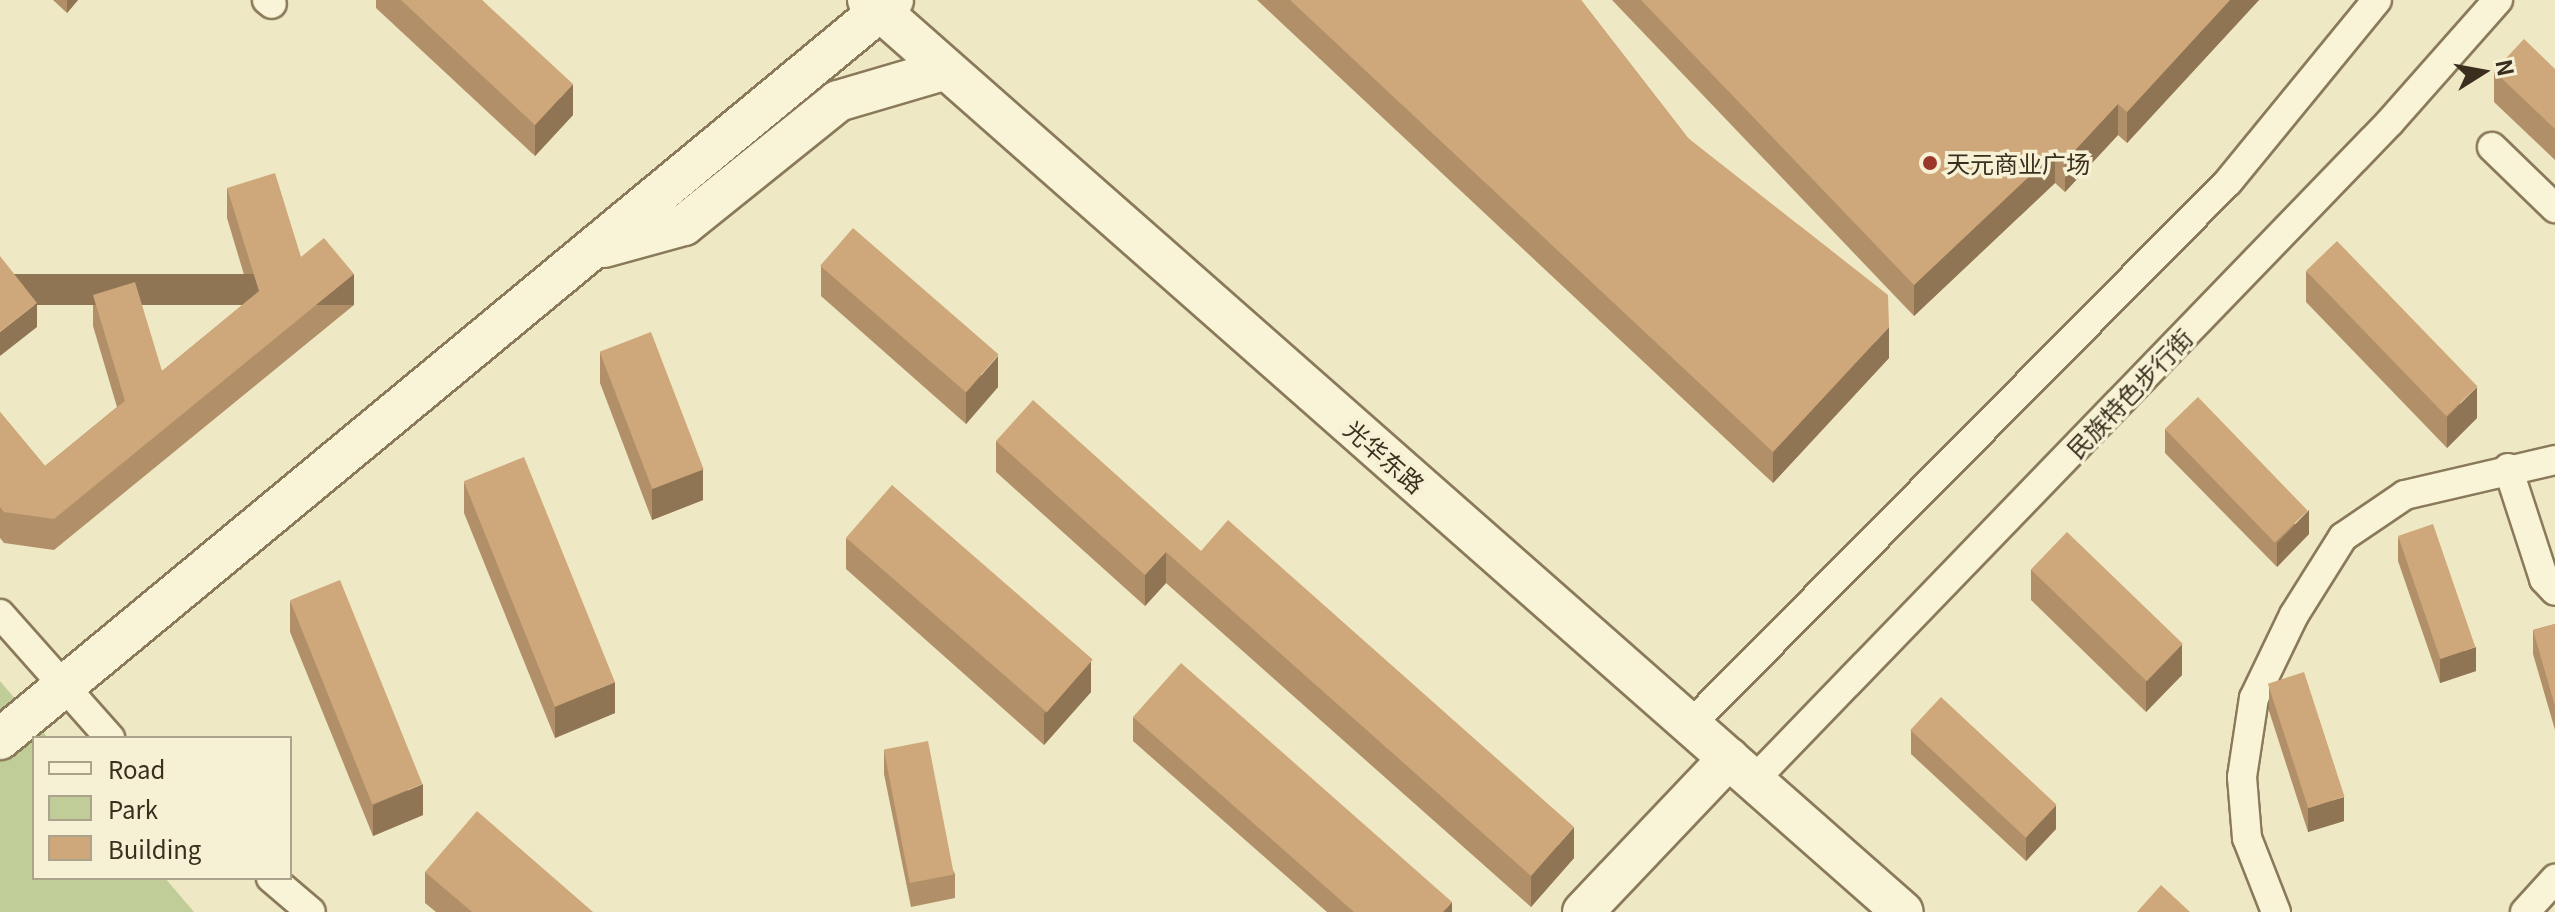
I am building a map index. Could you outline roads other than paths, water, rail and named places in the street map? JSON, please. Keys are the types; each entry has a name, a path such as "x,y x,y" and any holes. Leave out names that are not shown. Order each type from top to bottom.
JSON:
{"main road":[{"name":"光华东路","path":"879,4 943,70 1903,912"},
{"path":"0,739 592,250 879,4"},
{"path":"592,250 684,225 838,101 943,70"},
{"path":"1583,912 1742,769"}],"street":[{"path":"1691,724 2228,182 2377,0"},
{"name":"民族特色步行街","path":"1742,769 2379,133 2498,0"},
{"path":"2492,147 2555,208"},
{"path":"2276,912 2247,838 2242,777 2254,698 2294,615 2343,537 2405,495 2508,468 2555,460"},
{"path":"2508,468 2544,579 2555,591"},
{"path":"0,614 108,736"},
{"path":"2525,912 2555,879"},
{"path":"273,880 311,912"}],"place":[{"name":"天元商业广场","path":"1930,163"}]}
